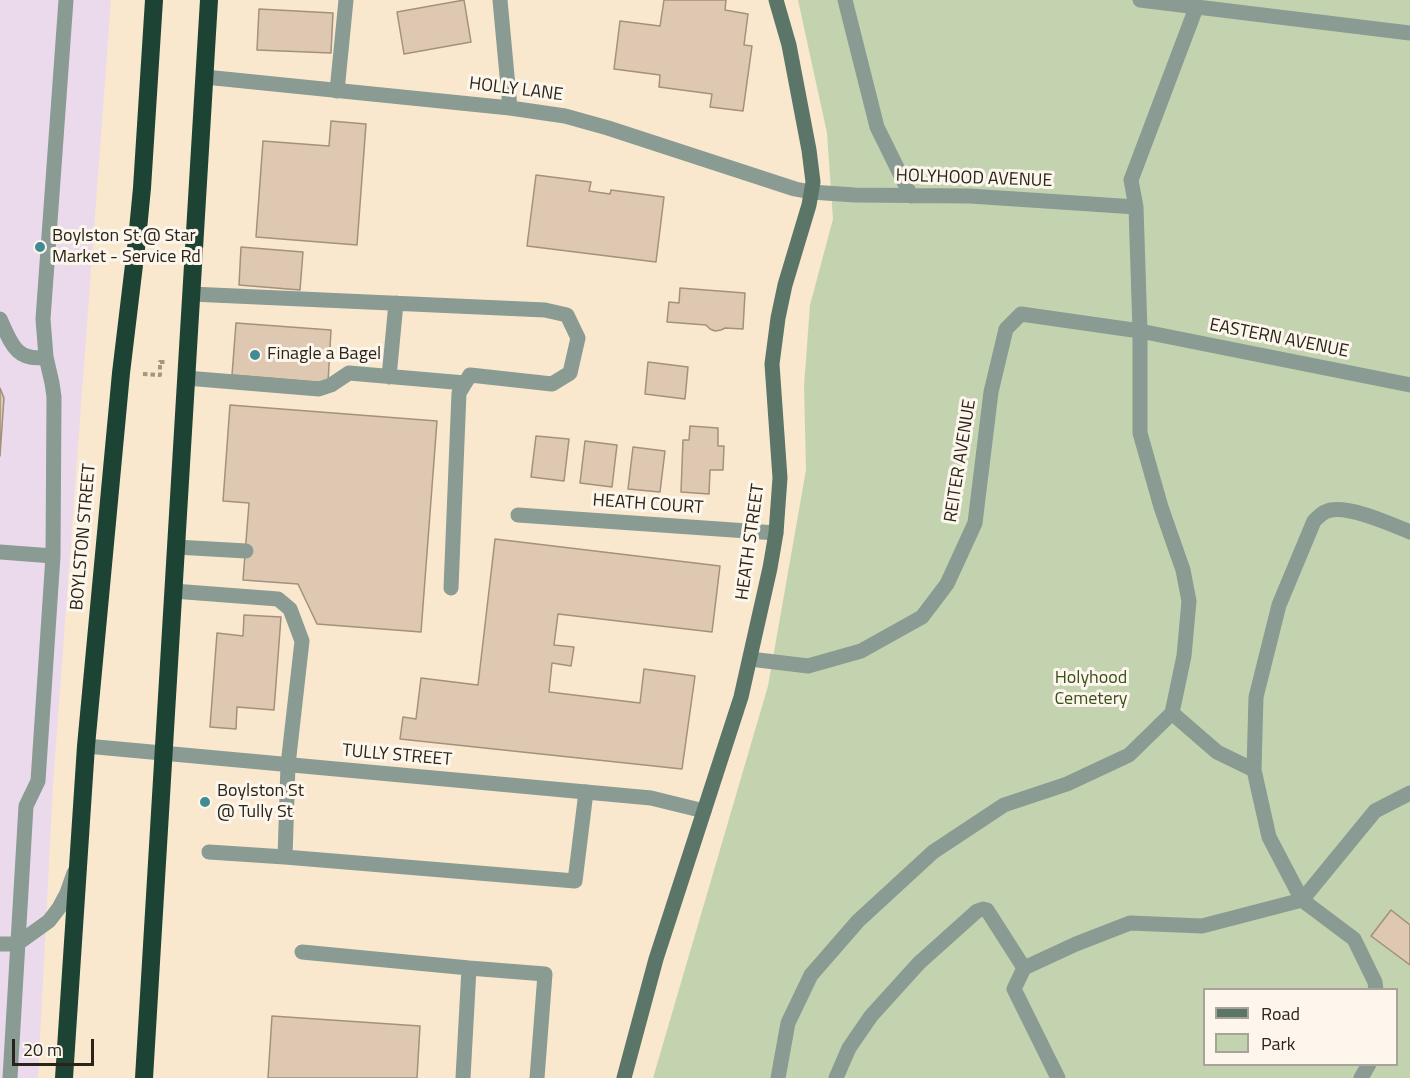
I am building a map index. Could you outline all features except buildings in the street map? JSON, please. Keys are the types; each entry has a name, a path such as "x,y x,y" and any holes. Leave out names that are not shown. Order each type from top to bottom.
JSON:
{"highway":[{"name":"BOYLSTON STREET","path":"64,1078 86,746 121,373 139,219 154,0"},
{"path":"148,1075 163,754 209,0"}],"street":[{"path":"10,1078 26,806 38,781 53,556 54,397 46,357 43,318 66,0"},
{"path":"337,91 346,0"},
{"path":"500,0 510,108"},
{"name":"HEATH STREET","path":"624,1078 656,958 738,706 776,533 780,478 772,364 780,307 812,192 812,172 789,45 776,0"},
{"path":"845,0 877,127 910,196"},
{"path":"1140,0 1410,33"},
{"path":"778,1078 788,1023 811,975 858,921 933,852 1005,805 1067,784 1129,755 1172,713 1184,656 1189,602 1184,570 1161,507 1140,433 1140,331 1136,207 1131,180 1196,8"},
{"name":"HOLLY LANE","path":"205,77 510,108 565,116 795,189 812,192"},
{"name":"HOLYHOOD AVENUE","path":"812,192 855,195 970,196 1136,207"},
{"path":"191,294 545,310 567,315 578,338 570,373 552,384 470,375 459,393 451,588"},
{"path":"389,377 396,303"},
{"name":"REITER AVENUE","path":"750,659 808,666 861,651 922,617 947,584 975,523 991,392 1006,329 1021,315 1140,331"},
{"path":"0,319 16,351 36,358 46,357"},
{"name":"EASTERN AVENUE","path":"1140,331 1410,385"},
{"path":"186,378 319,389 331,385 349,373 465,383"},
{"path":"1376,988 1354,939 1302,900 1269,837 1254,770 1256,697 1279,605 1314,521 1326,511 1338,508 1377,518 1410,532"},
{"name":"HEATH COURT","path":"518,515 776,533"},
{"path":"176,547 246,550"},
{"path":"0,552 53,556"},
{"path":"173,591 278,599 290,609 302,641 288,765 285,857"},
{"path":"1172,713 1217,752 1254,770"},
{"name":"TULLY STREET","path":"86,746 653,798 704,811"},
{"path":"209,852 575,881 586,792"},
{"path":"1058,1078 1014,988 1024,968 1130,923 1202,926 1302,900 1375,811 1410,793"},
{"path":"0,944 18,944 49,921 67,893 77,866"},
{"path":"836,1078 849,1048 871,1016 919,963 977,911 987,910 1024,968"},
{"path":"302,952 545,974 537,1078"},
{"path":"462,1078 469,968"}],"path":[{"path":"139,374 160,375 160,362 167,362"}],"shaded area":[{"path":"0,0 111,0 53,785 38,1078 0,1078"}],"green space":[{"name":"Holyhood Cemetery","path":"798,0 1410,0 1410,1078 653,1078 768,686 806,470 804,386 810,305 833,219 827,133"}],"place":[{"name":"Boylston St @ Star Market - Service Rd","path":"40,247"},
{"name":"Finagle a Bagel","path":"255,355"},
{"name":"Boylston St @ Tully St","path":"205,802"}]}
